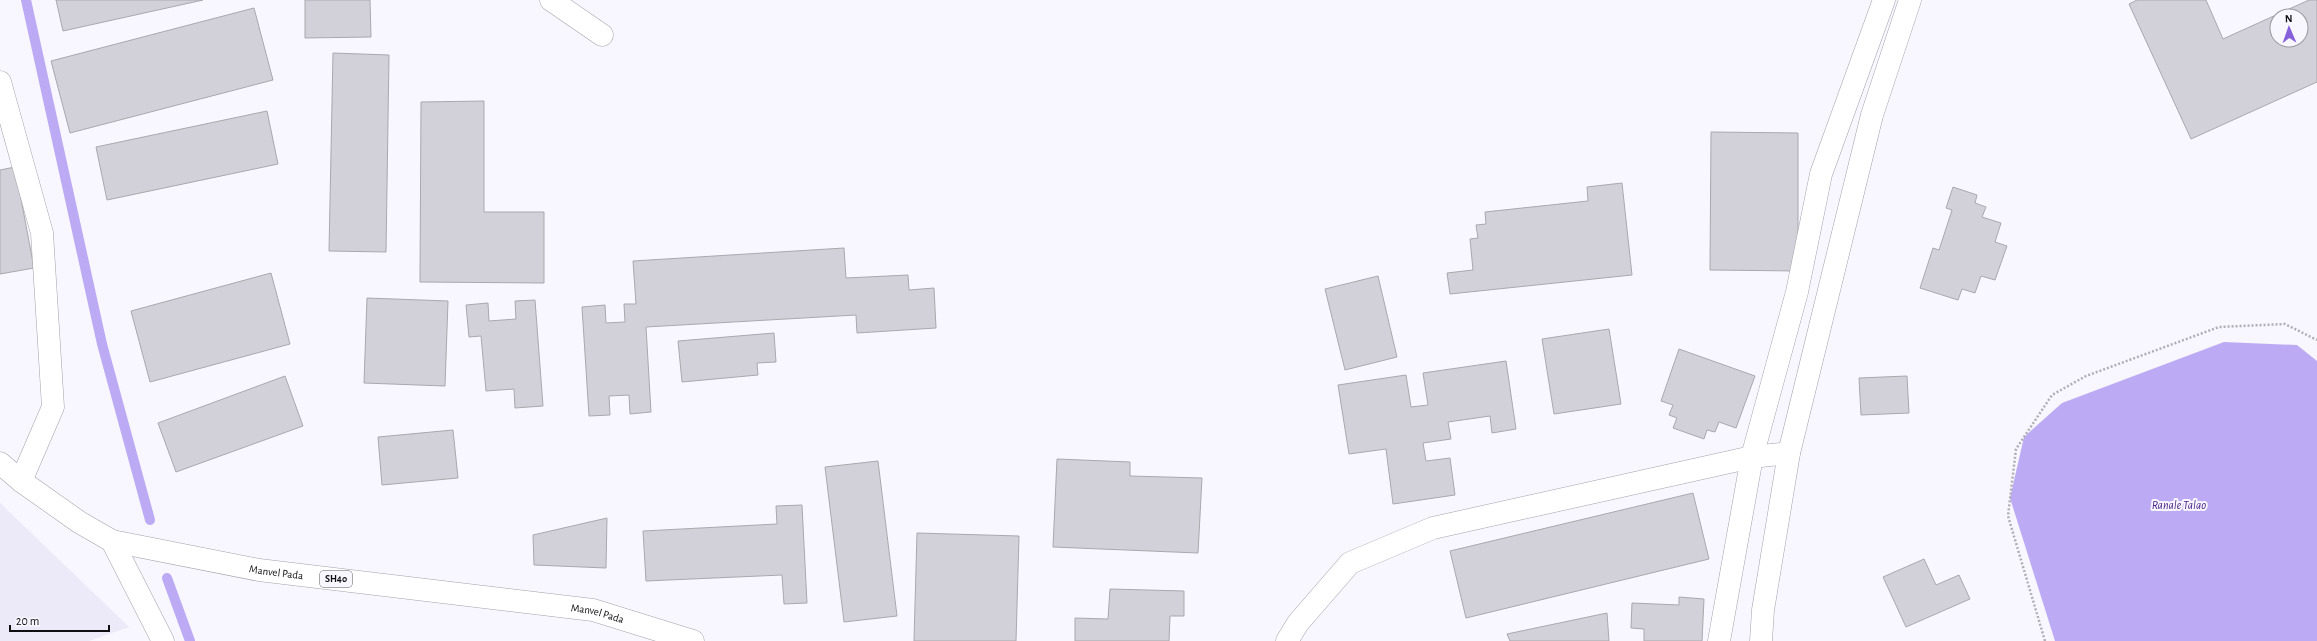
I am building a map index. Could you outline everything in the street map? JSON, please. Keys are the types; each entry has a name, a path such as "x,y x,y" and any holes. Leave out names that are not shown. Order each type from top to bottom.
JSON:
{"main road":[{"path":"551,0 602,35"},
{"path":"1719,641 1752,457 1797,292 1821,174 1884,0"},
{"path":"1761,641 1763,610 1789,453 1872,115 1910,0"},
{"path":"0,82 42,233 53,407 22,481"},
{"path":"1287,641 1298,623 1350,563 1434,528 1752,457 1789,453"},
{"name":"Manvel Pada","path":"0,463 22,481 79,522 112,541 259,570 593,610 693,641"},
{"path":"112,541 163,641"}],"path":[{"path":"2046,641 2008,516 2016,449 2052,395 2086,376 2219,327 2285,324 2317,340"}],"shaded area":[{"path":"0,503 129,627 89,641 0,641"}],"water":[{"name":"Ranale Talao","path":"2224,342 2297,345 2317,361 2317,641 2055,641 2010,498 2024,437 2062,403"}],"building":[{"path":"56,0 203,0 63,31"},
{"path":"305,0 370,0 371,37 305,38"},
{"path":"2137,0 2206,0 2223,39 2269,18 2269,48 2309,48 2309,8 2291,8 2309,0 2317,0 2317,82 2191,139 2129,4"},
{"path":"254,8 273,80 70,133 51,61"},
{"path":"333,53 389,55 386,252 329,251"},
{"path":"484,101 484,212 544,212 544,283 420,282 421,102"},
{"path":"267,111 278,164 107,200 96,147"},
{"path":"1711,132 1798,133 1798,271 1710,270"},
{"path":"15,167 34,268 0,274 0,170"},
{"path":"1622,183 1632,275 1450,294 1447,273 1473,270 1470,239 1478,238 1476,225 1486,224 1485,212 1588,201 1587,187"},
{"path":"1953,187 1977,195 1975,203 1986,207 1982,217 2001,223 1995,242 2007,246 1995,280 1981,276 1975,293 1962,289 1958,300 1920,288 1933,248 1939,250 1952,210 1946,208"},
{"path":"844,248 846,278 908,275 909,290 934,288 936,328 857,333 856,315 646,327 651,412 630,414 629,395 609,396 610,415 589,416 582,307 605,305 606,323 625,322 624,304 636,304 633,261"},
{"path":"271,273 290,344 150,382 131,311"},
{"path":"1378,276 1397,357 1345,370 1325,289"},
{"path":"367,298 448,301 445,386 364,383"},
{"path":"535,300 543,406 515,408 514,389 486,391 481,336 469,337 466,305 488,303 489,321 516,319 515,301"},
{"path":"1609,329 1621,404 1554,414 1542,339"},
{"path":"774,333 776,362 757,363 758,375 682,382 678,341"},
{"path":"1679,349 1755,376 1736,428 1719,422 1715,432 1707,430 1704,439 1673,428 1677,418 1669,415 1673,405 1661,401"},
{"path":"1506,361 1516,429 1492,433 1490,416 1448,422 1451,439 1423,443 1426,461 1450,458 1455,495 1393,504 1386,449 1349,454 1338,385 1406,375 1411,407 1428,405 1423,373"},
{"path":"285,376 303,426 176,472 158,423"},
{"path":"1907,376 1909,413 1861,415 1859,378"},
{"path":"453,430 458,478 382,485 378,437"},
{"path":"1057,459 1130,462 1130,476 1202,478 1198,553 1053,547"},
{"path":"878,461 897,616 844,622 825,467"},
{"path":"1693,493 1709,559 1466,618 1450,551"},
{"path":"802,505 807,603 784,604 782,575 646,581 643,531 777,524 776,506"},
{"path":"607,518 606,568 534,565 533,535"},
{"path":"917,533 1019,536 1016,641 914,641"},
{"path":"1924,559 1936,585 1959,575 1970,599 1906,627 1883,577"},
{"path":"1110,589 1184,591 1184,616 1170,616 1169,641 1075,641 1075,618 1108,619"},
{"path":"1679,597 1704,599 1702,641 1644,641 1644,629 1631,628 1632,603 1679,605"},
{"path":"1607,613 1609,641 1510,641 1507,634"}],"waterway":[{"path":"26,0 102,344 150,520"},
{"path":"167,578 190,641"}]}
